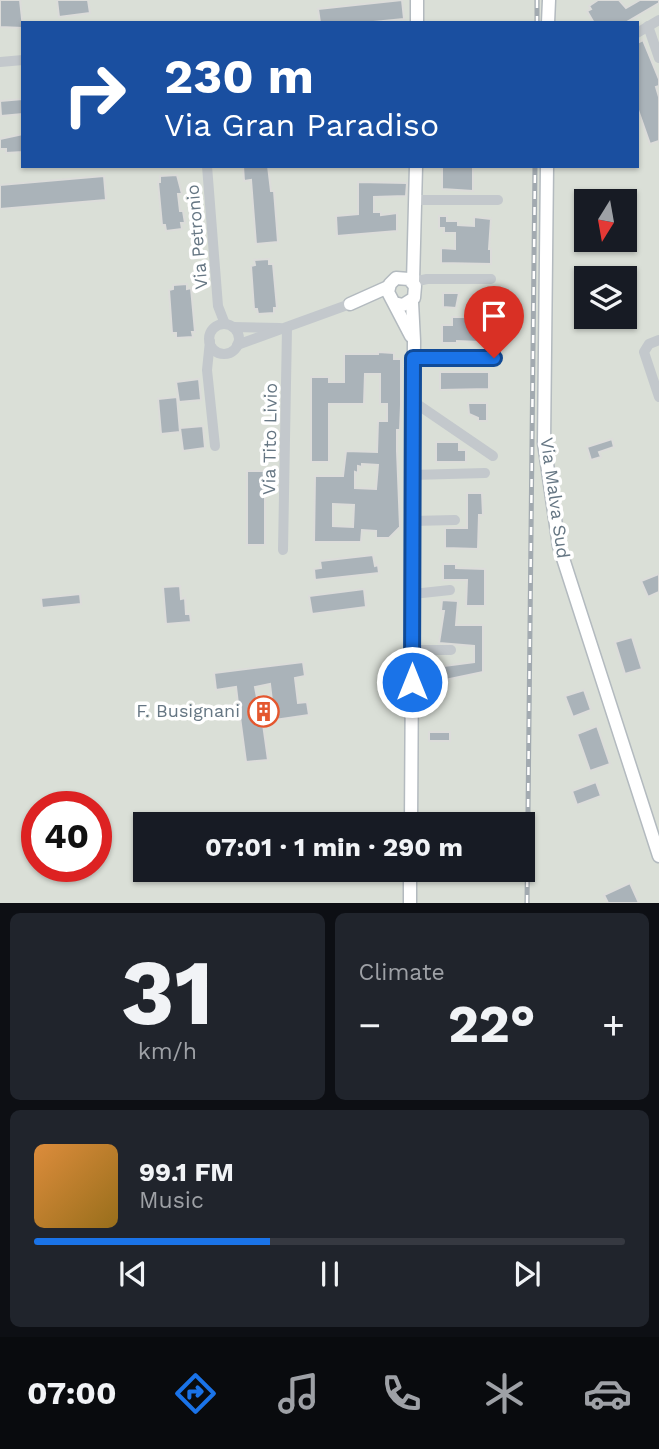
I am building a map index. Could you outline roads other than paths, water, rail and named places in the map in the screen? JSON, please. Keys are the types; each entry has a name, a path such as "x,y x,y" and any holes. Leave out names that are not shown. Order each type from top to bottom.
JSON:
{"street":[{"path":"416,21 417,0"},
{"path":"548,21 549,0"},
{"path":"639,32 659,20"},
{"path":"648,26 659,58"},
{"path":"0,62 21,60"},
{"name":"Via Petronio","path":"207,168 218,306 207,370 215,446"},
{"path":"411,812 411,400 414,341 412,302 416,290 413,282 416,168"},
{"name":"Via Malva Sud","path":"547,168 544,443 558,546 659,856"},
{"path":"416,200 498,200"},
{"path":"414,341 391,293 415,237"},
{"path":"207,370 214,358 221,353 230,352 237,345 350,304 391,293 401,277 413,282 427,279 491,279"},
{"path":"391,293 403,305 412,302"},
{"name":"Via Petronio","path":"218,306 229,325"},
{"path":"229,325 239,337 237,345"},
{"path":"221,353 214,349 211,336 218,326 287,328"},
{"name":"Via Tito Livio","path":"283,551 287,328"},
{"path":"659,340 649,344 644,352 659,397"},
{"path":"413,358 494,358"},
{"path":"411,400 494,456"},
{"path":"412,475 485,473"},
{"path":"412,521 455,520"},
{"path":"413,594 450,590"},
{"path":"412,650 451,650"},
{"path":"410,882 410,903"}],"railway":[{"path":"537,0 537,21"},
{"path":"527,903 535,168"}],"place":[{"name":"F. Busignani","path":"263,711"}]}
